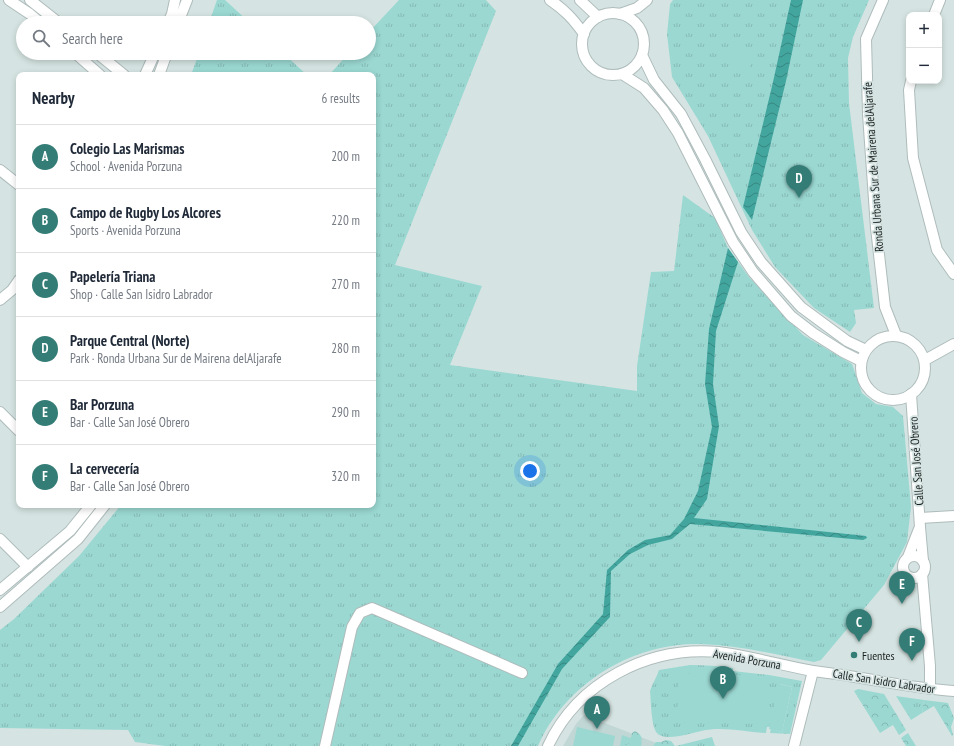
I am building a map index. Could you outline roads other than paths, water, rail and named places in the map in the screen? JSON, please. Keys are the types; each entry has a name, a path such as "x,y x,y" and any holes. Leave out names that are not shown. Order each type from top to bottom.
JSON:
{"street":[{"path":"9,0 32,16"},
{"path":"30,0 50,16"},
{"path":"171,16 175,0"},
{"path":"181,16 187,0"},
{"path":"550,0 565,11 584,34"},
{"path":"580,0 598,17"},
{"path":"620,14 637,8 647,0"},
{"name":"Ronda Urbana Sur de Mairena delAljarafe","path":"883,0 866,39 868,114 876,228 885,307 896,335"},
{"path":"935,12 940,0"},
{"path":"612,13 620,14 629,18 637,25 642,34 644,44 642,55 634,66 622,74 612,75 603,73 594,69 587,62 583,48 584,34 587,27 598,17 612,13"},
{"path":"642,55 654,80 681,114 741,232 761,262 800,308 847,340 866,350"},
{"path":"83,60 97,72"},
{"path":"106,60 120,72"},
{"path":"146,72 152,60"},
{"path":"160,72 164,60"},
{"path":"622,74 644,88 663,110 674,128 733,242 753,272 792,316 813,333 843,352 861,361"},
{"path":"910,84 909,90 913,158 936,250 954,274"},
{"path":"0,170 16,183"},
{"path":"0,300 16,293"},
{"path":"896,335 912,341 920,350 925,360 925,374 922,383 914,392 905,398 894,400 882,398 872,393 861,376 861,361 867,347 880,337 896,335"},
{"path":"925,360 954,344"},
{"name":"Calle San José Obrero","path":"911,394 924,561"},
{"path":"0,412 16,428"},
{"path":"0,590 70,531 89,508"},
{"path":"0,607 78,539 103,508"},
{"path":"920,523 954,516"},
{"name":"Calle San José Obrero","path":"908,557 920,523"},
{"path":"0,539 28,567"},
{"path":"922,574 913,578 904,573 903,565 905,560 908,557 917,556 924,561 925,566 922,574 930,666 930,689"},
{"path":"324,746 352,627 360,613 372,608 522,673"},
{"name":"Avenida Porzuna","path":"548,746 566,717 589,692 616,674 644,661 688,652 717,652 813,671"},
{"path":"794,746 813,671"},
{"name":"Calle San Isidro Labrador","path":"813,671 930,689 954,691"}],"water":[{"path":"791,0 803,0 786,81 752,220 743,207"},
{"path":"728,248 738,262 716,331 713,384 719,426 707,499 694,518 866,536 867,538 863,540 690,524 672,539 648,545 630,554 611,571 610,617 562,669 518,746 511,746 558,664 603,614 607,570 628,550 645,540 670,535 684,519 698,491 712,427 705,384 709,329"}],"place":[{"name":"Parque Central (Norte)","path":"799,198"},
{"name":"Bar Porzuna","path":"902,604"},
{"name":"Papelería Triana","path":"859,642"},
{"name":"Fuentes","path":"854,655"},
{"name":"La cervecería","path":"912,661"},
{"name":"Campo de Rugby Los Alcores","path":"723,699"},
{"name":"Colegio Las Marismas","path":"597,729"}]}
